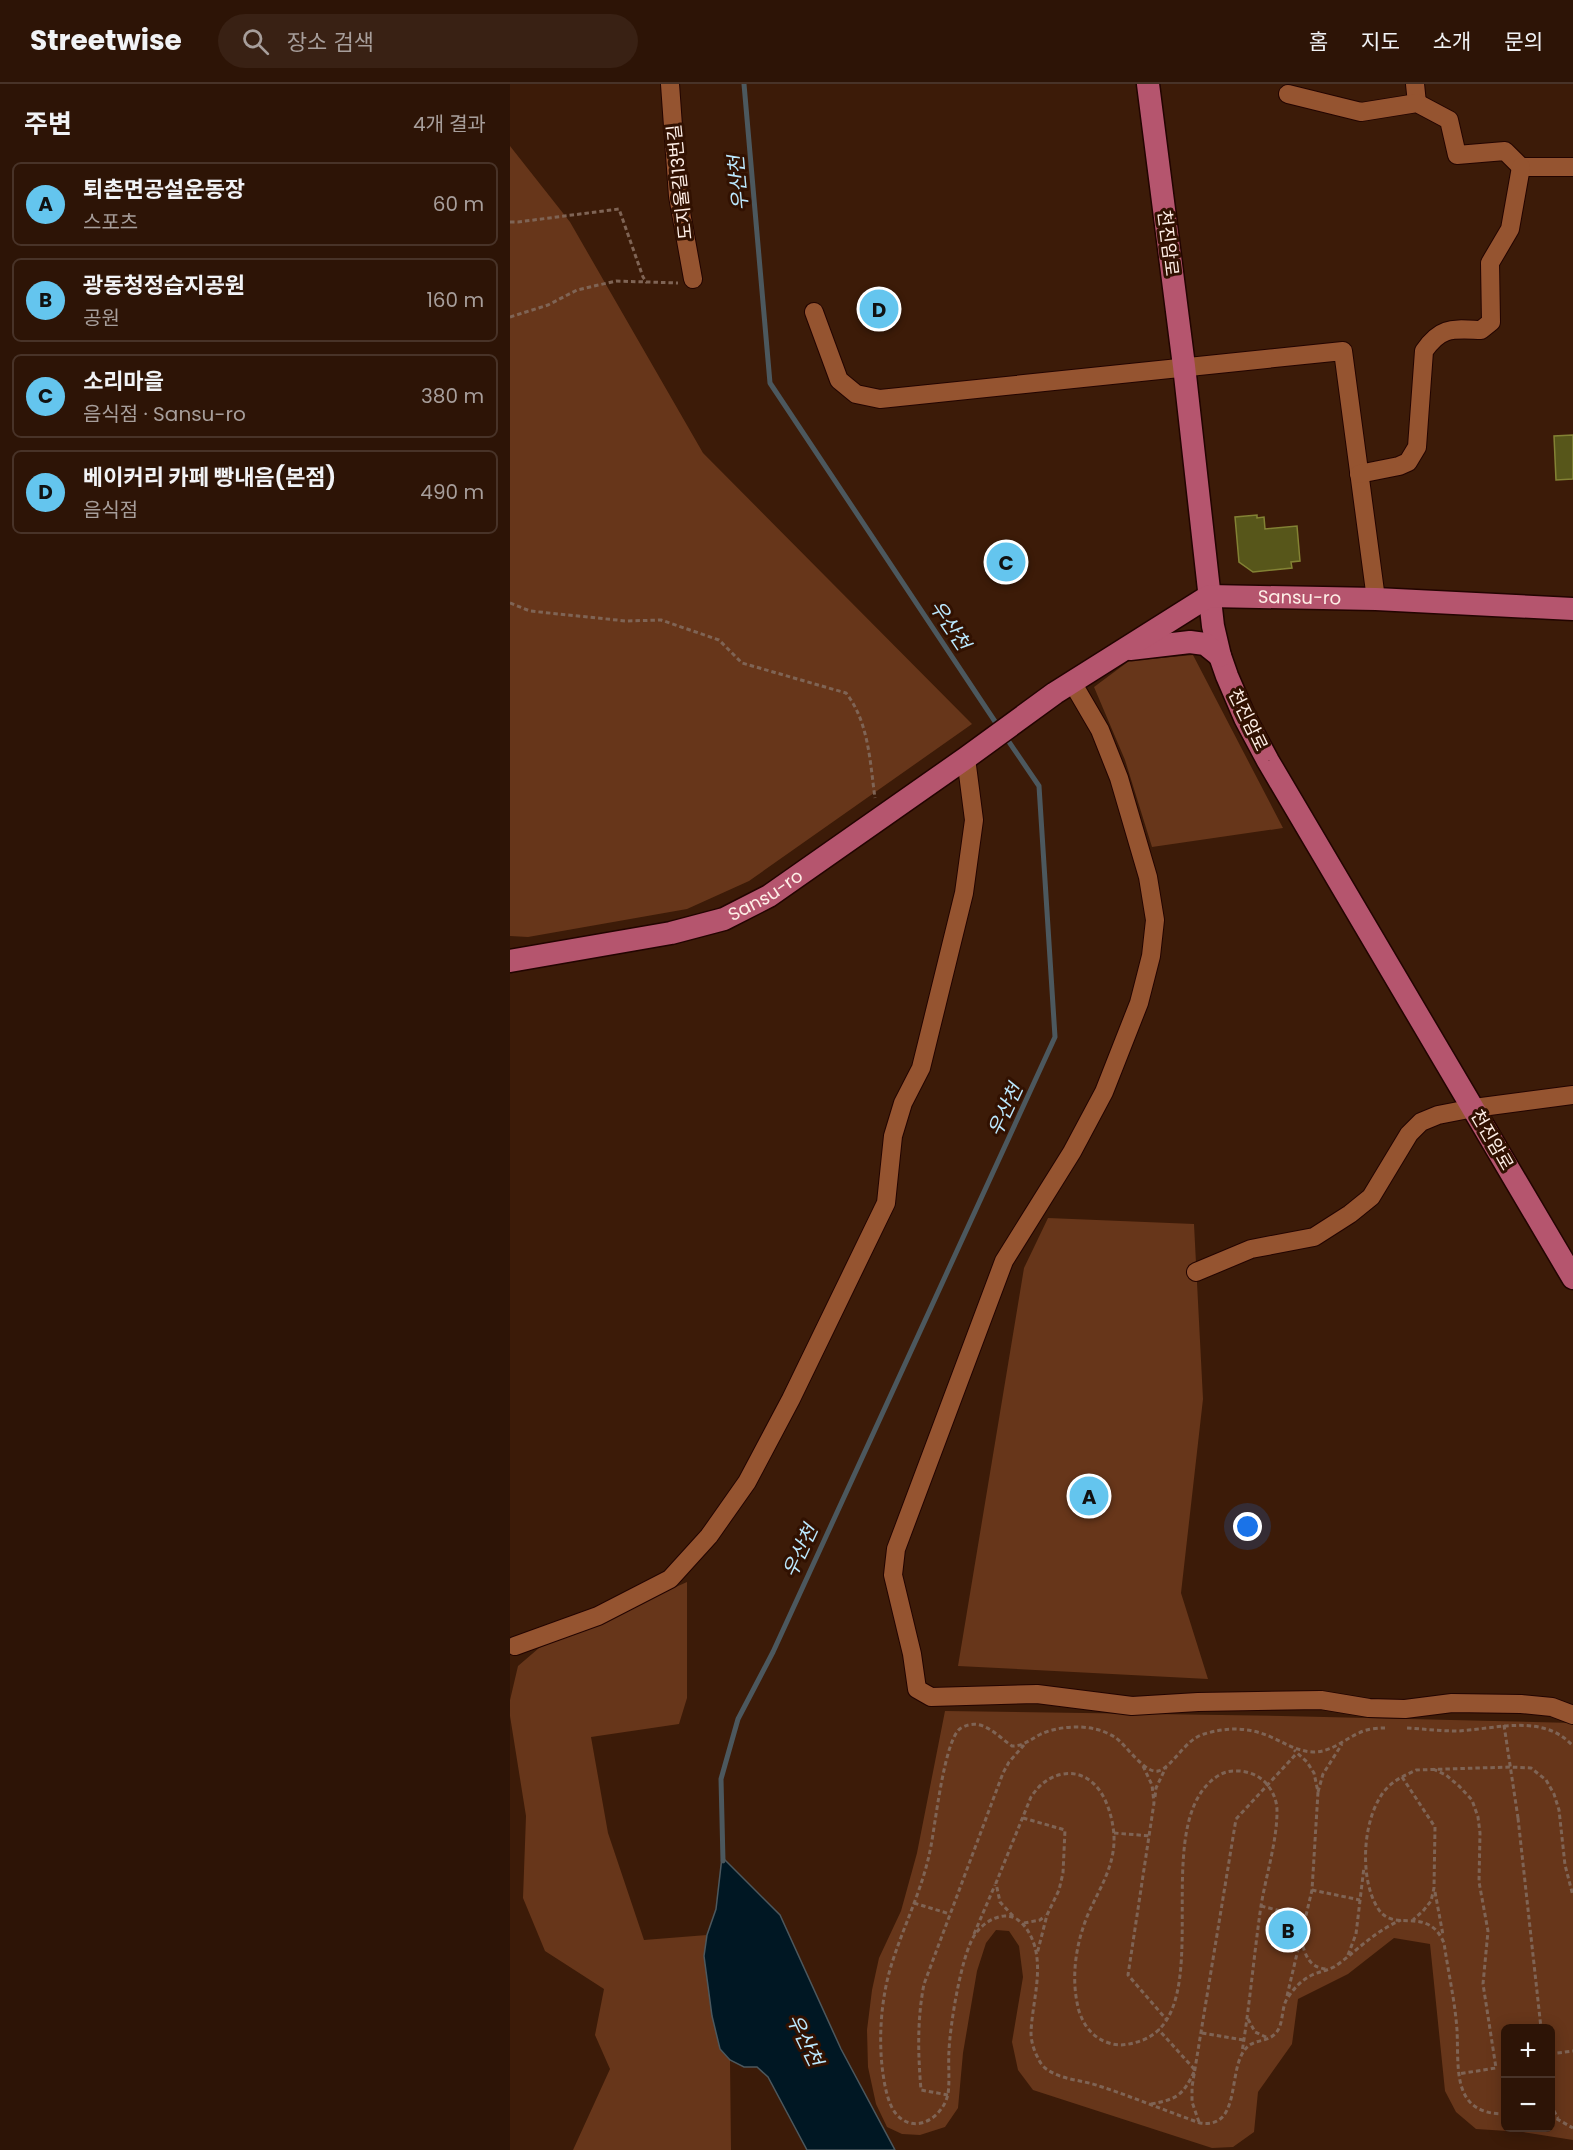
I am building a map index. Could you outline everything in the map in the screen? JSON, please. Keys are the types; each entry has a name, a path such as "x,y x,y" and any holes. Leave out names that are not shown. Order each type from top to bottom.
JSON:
{"main road":[{"name":"천진암로","path":"1148,84 1184,366 1209,596 1220,656 1245,718 1268,761 1573,1278"},
{"name":"Sansu-ro","path":"1209,596 1376,599 1573,609"},
{"path":"1063,687 1209,596"},
{"path":"1119,650 1190,642 1205,644 1220,656"},
{"name":"Sansu-ro","path":"510,961 661,935 724,919 769,896 1063,687"}],"street":[{"name":"도지울길13번길","path":"670,84 678,196 693,279"},
{"path":"1415,84 1417,104"},
{"path":"1288,94 1361,112 1417,104 1449,120 1457,155 1505,151 1521,167 1573,167"},
{"path":"1359,474 1408,462 1417,447 1424,351 1432,339 1447,329 1481,330 1491,322 1490,263 1510,229 1521,167"},
{"path":"814,312 839,380 856,394 880,399 1343,351 1376,599"},
{"path":"1063,687 1100,730 1119,778 1148,877 1155,920 1151,956 1139,1004 1104,1092 1072,1152 1004,1261 896,1549 893,1575 912,1654 917,1689 931,1697 1037,1694 1132,1706 1198,1702 1321,1700 1369,1708 1405,1709 1452,1704 1521,1704 1552,1707 1573,1715"},
{"path":"512,1648 598,1616 670,1579 709,1536 747,1482 791,1399 886,1203 893,1136 903,1103 921,1068 964,893 974,820 975,751"},
{"path":"1197,1272 1251,1249 1314,1237 1350,1214 1371,1197 1409,1134 1421,1122 1438,1115 1474,1108 1573,1095"},
{"path":"1552,1707 1573,1700"}],"path":[{"path":"510,222 619,209 647,283"},
{"path":"510,317 548,305 577,290 616,281 690,283 693,279"},
{"path":"510,603 530,611 626,621 660,620 719,640 742,663 846,693 855,704 864,727 879,819"},
{"path":"1397,1727 1460,1731 1525,1724 1566,1738 1573,1746"},
{"path":"996,1883 1000,1902 1013,1917 1023,1923 1034,1943 1038,1981 1031,2035 1038,2061 1055,2074 1096,2085 1210,2125 1218,2122 1228,2108 1242,2054 1261,1906 1277,1807 1268,1784 1259,1777 1250,1773 1227,1771 1205,1787 1196,1802 1184,1841 1183,1955 1172,2008 1158,2029 1147,2038 1135,2043 1110,2044 1089,2031 1082,2018 1077,2003 1075,1978 1079,1942 1090,1911 1108,1874 1112,1861 1114,1833 1111,1817 1101,1791 1092,1780 1072,1773 1047,1779 1038,1787 1023,1818 979,1920 963,1966 952,2023 948,2095 935,2117 925,2123 910,2123 897,2116 884,2084 881,2058 885,1996 891,1965 930,1851 940,1789 954,1735 961,1728 983,1725 1012,1746 1019,1746 1042,1734 1058,1729 1078,1726 1096,1729 1116,1738 1142,1764 1151,1770 1158,1771 1167,1765 1183,1747 1201,1735 1238,1728 1257,1730 1292,1749 1307,1762 1314,1773 1318,1792"},
{"path":"1504,1725 1518,1818 1541,2024"},
{"path":"1292,1749 1314,1752 1329,1749 1360,1732 1388,1727"},
{"path":"948,2095 921,2090 919,2007 931,1961 1003,1773 1009,1762 1027,1742"},
{"path":"1242,2054 1250,2044 1270,2038 1277,2032 1312,1890 1318,1792 1323,1774 1343,1743"},
{"path":"1200,2123 1192,2102 1192,2087 1236,1819 1297,1753"},
{"path":"1142,1764 1152,1785 1154,1803"},
{"path":"1166,2019 1128,1975 1156,1788 1167,1765"},
{"path":"1431,1768 1446,1775 1472,1800 1478,1817 1480,1833 1479,1882 1488,1931 1483,1984 1496,2068 1458,2074"},
{"path":"1348,1956 1356,1934 1369,1831 1377,1804 1388,1788 1416,1770 1531,1768 1546,1780 1559,1810 1565,1865 1573,1896"},
{"path":"1402,1777 1435,1827 1434,1888 1457,2029 1458,2074 1463,2092 1469,2103 1480,2111 1492,2115 1501,2114"},
{"path":"1023,1818 1065,1830 1061,1881 1047,1915 1039,1941 1037,1959"},
{"path":"1114,1833 1150,1836"},
{"path":"1365,1860 1367,1880 1373,1900 1380,1912 1388,1918 1430,1924 1439,1931 1444,1943"},
{"path":"1413,1920 1431,1900 1434,1888"},
{"path":"1312,1890 1360,1900"},
{"path":"914,1903 950,1914"},
{"path":"1261,1906 1305,1917"},
{"path":"1023,1923 1040,1920 1047,1915"},
{"path":"974,1936 984,1924 993,1919 1004,1916 1013,1917"},
{"path":"1286,1999 1299,1983 1313,1974 1329,1970 1382,1928 1401,1920"},
{"path":"1300,1937 1304,1953 1311,1963 1318,1969 1329,1970"},
{"path":"1247,2018 1255,2032 1270,2038"},
{"path":"1158,2029 1195,2070"},
{"path":"1202,2033 1244,2040"},
{"path":"1555,2053 1573,2051"},
{"path":"1149,2104 1168,2101 1180,2095 1195,2070"},
{"path":"1555,2112 1559,2120"},
{"path":"1555,2118 1573,2128"}],"shaded area":[{"path":"510,146 570,222 703,453 972,724 749,881 687,909 528,937 510,936"},
{"path":"1193,655 1283,828 1152,847 1125,760 1094,687 1129,661"},
{"path":"1048,1218 1194,1224 1203,1399 1181,1593 1208,1679 958,1666 1024,1268"},
{"path":"687,1582 687,1698 679,1724 591,1737 608,1833 644,1940 707,1935 704,1956 720,2049 730,2060 731,2150 573,2150 610,2069 595,2035 604,1989 545,1951 523,1898 526,1816 510,1716 510,1700 518,1666 539,1648"},
{"path":"945,1711 1573,1723 1573,2140 1523,2132 1555,2132 1555,2024 1501,2024 1501,2131 1476,2129 1456,2112 1445,2091 1430,1944 1394,1938 1348,1974 1298,1999 1292,2044 1258,2092 1254,2132 1233,2147 1212,2148 1033,2090 1018,2070 1012,2042 1023,1977 1019,1946 1009,1931 996,1930 986,1943 977,1971 963,2053 958,2108 945,2127 920,2135 902,2134 887,2127 876,2104 868,2067 867,2030 879,1958 901,1911 917,1853"}],"water":[{"path":"722,1857 780,1915 841,2049 895,2150 807,2150 768,2077 757,2067 744,2067 730,2060 720,2049 712,2016 704,1956 707,1935 716,1909"}],"building":[{"path":"1573,435 1573,479 1556,480 1554,436"},
{"path":"1257,515 1257,518 1264,517 1265,529 1297,526 1300,561 1291,562 1292,568 1253,572 1239,562 1235,517"}],"waterway":[{"name":"우산천","path":"744,84 770,383 998,726"},
{"name":"우산천","path":"723,1861 721,1779 738,1719 773,1652 1055,1037 1039,786 1005,736"}],"place":[{"name":"베이커리 카페 빵내음(본점)","path":"879,309"},
{"name":"소리마을","path":"1006,562"},
{"name":"퇴촌면공설운동장","path":"1089,1496"},
{"name":"광동청정습지공원","path":"1288,1930"}]}
